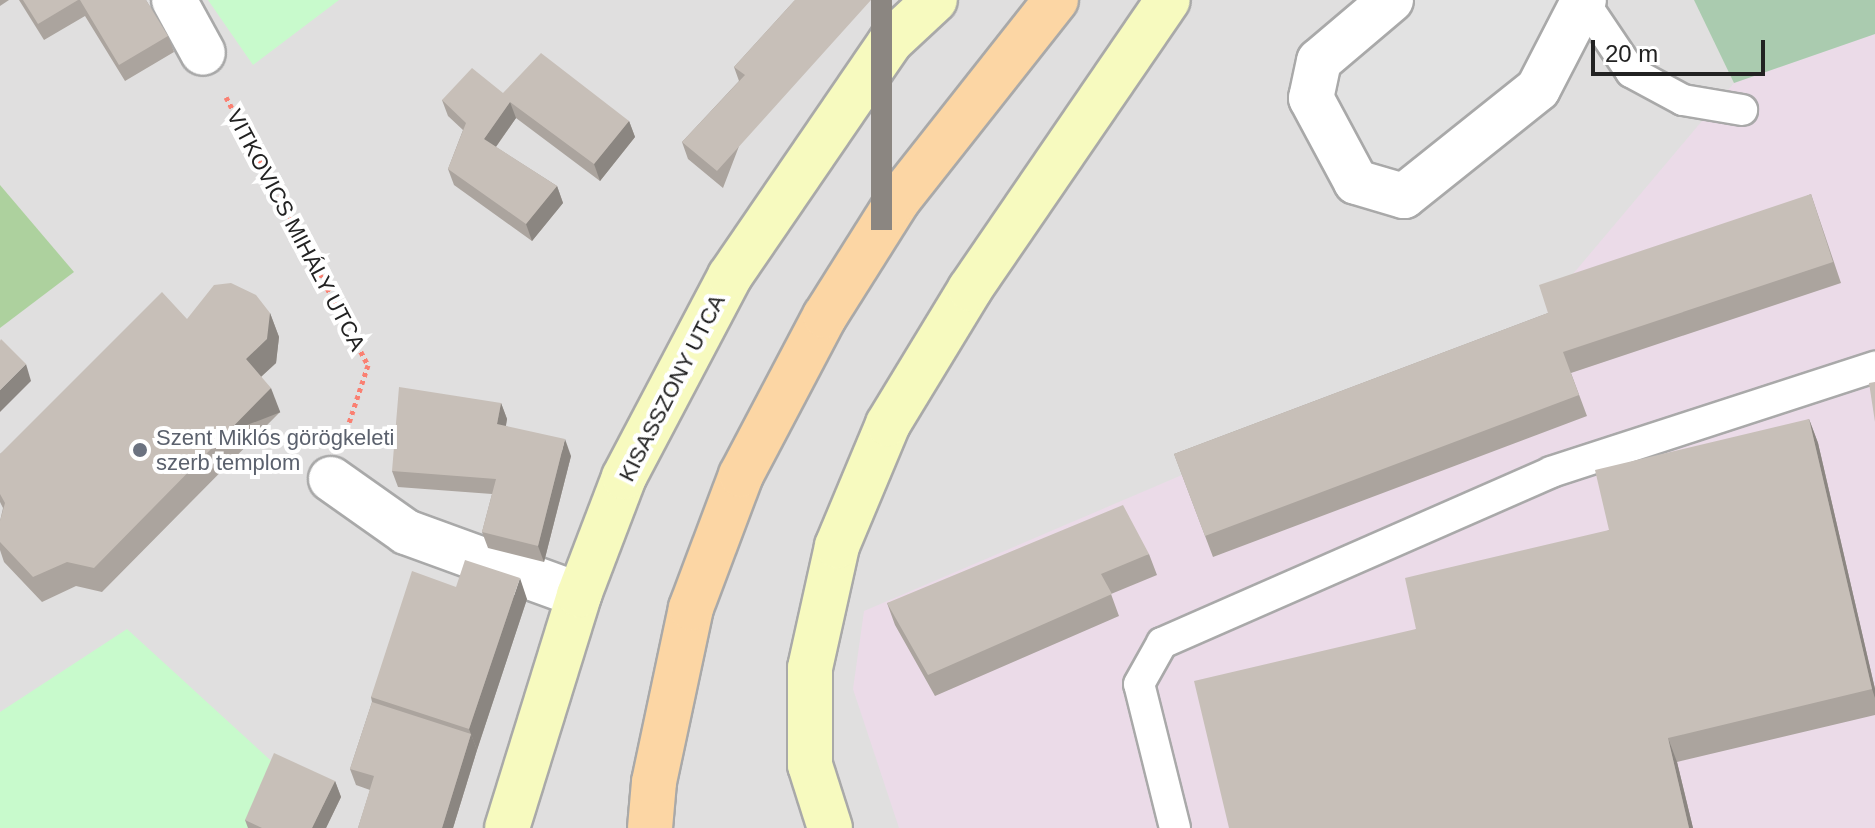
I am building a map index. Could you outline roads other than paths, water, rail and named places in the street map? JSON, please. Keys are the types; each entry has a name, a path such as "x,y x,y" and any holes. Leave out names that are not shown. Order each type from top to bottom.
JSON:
{"main road":[{"name":"KISASSZONY UTCA","path":"507,828 579,595 624,477 730,276 891,41 935,0"},
{"path":"650,828 654,782 691,608 741,475 825,316 898,200 1056,0"},
{"path":"830,828 810,765 810,668 837,546 888,424 970,289 1168,0"}],"street":[{"path":"174,0 203,53"},
{"path":"1391,0 1319,61 1311,98 1356,182 1404,196 1538,89 1585,2"},
{"path":"331,479 406,532 579,595"}],"lane":[{"path":"1585,2 1631,72 1683,100 1742,110"},
{"path":"1175,828 1139,684 1162,643 1551,472 1875,367"}],"place":[{"name":"Szent Miklós görögkeleti szerb templom","path":"140,450"}]}
